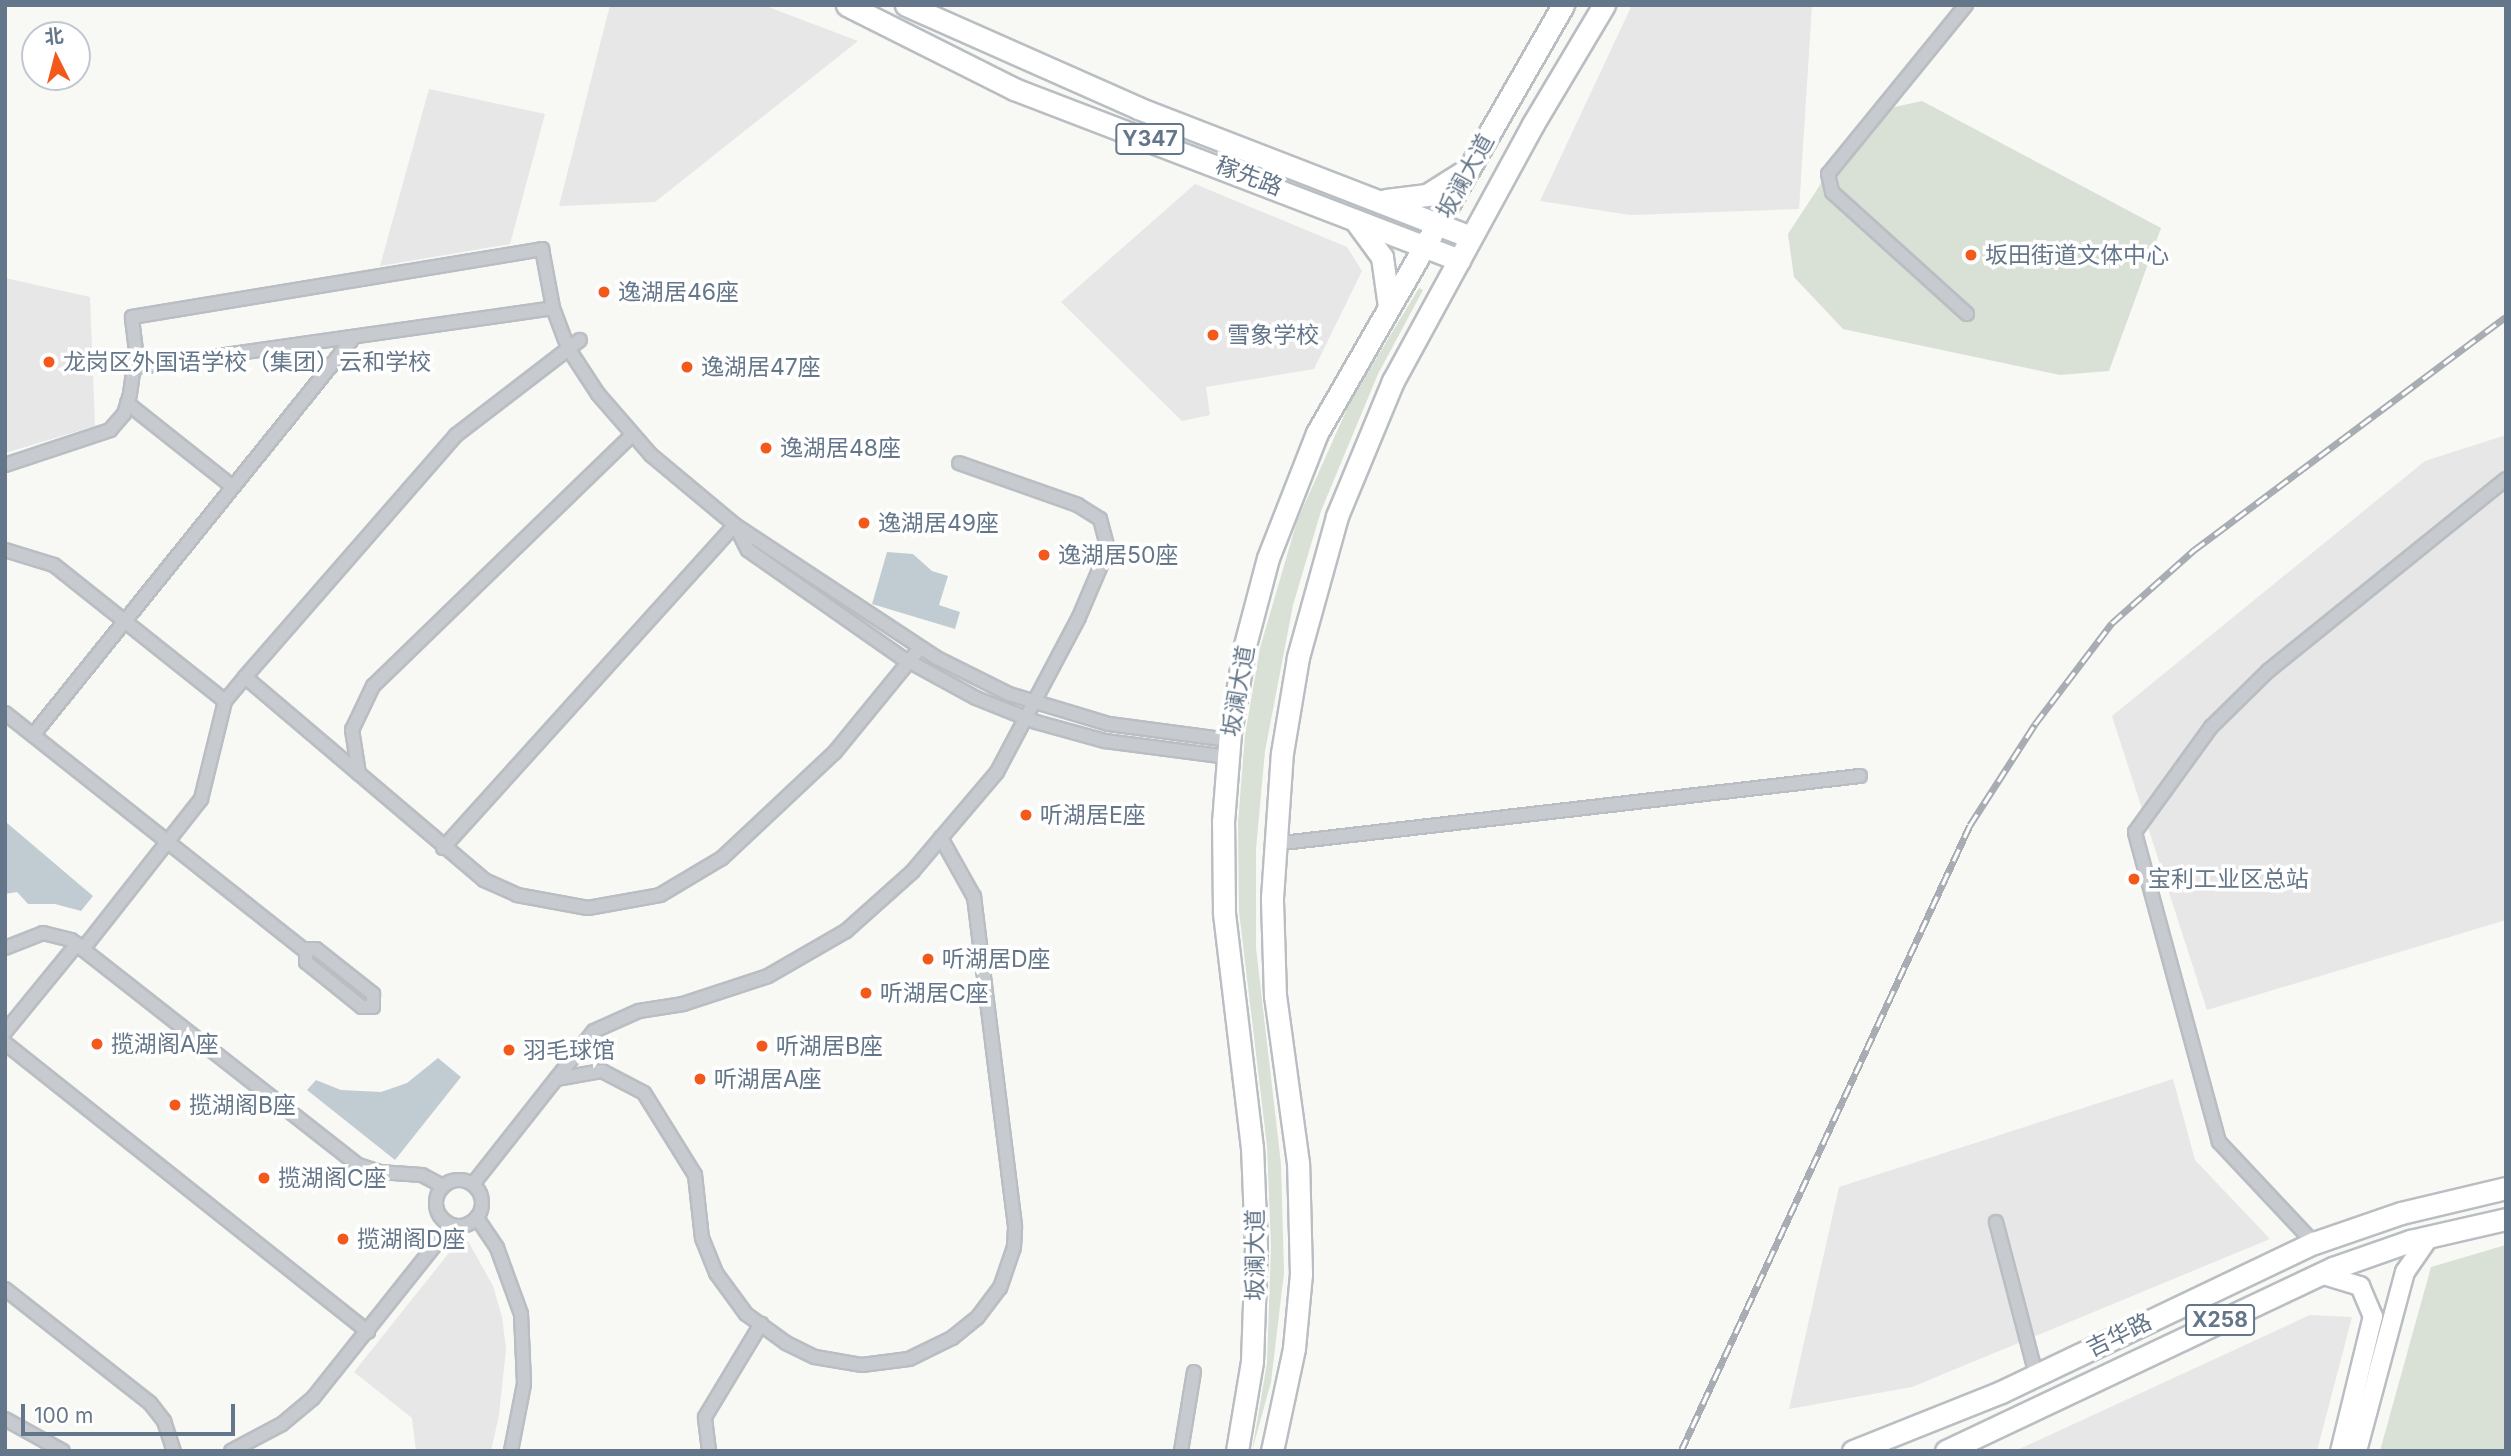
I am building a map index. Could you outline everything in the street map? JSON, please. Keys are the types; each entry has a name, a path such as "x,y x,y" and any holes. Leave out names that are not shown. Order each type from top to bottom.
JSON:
{"main road":[{"name":"稼先路","path":"848,5 1014,89 1351,216 1459,260"},
{"name":"稼先路","path":"906,5 1138,108 1471,237"},
{"name":"坂澜大道","path":"1237,1451 1255,1328 1256,1234 1252,1147 1224,912 1228,748 1248,634 1283,516 1338,393 1427,247 1563,5"},
{"name":"坂澜大道","path":"1272,1451 1280,1422 1295,1336 1301,1237 1298,1163 1275,996 1274,844 1289,705 1322,562 1373,426 1471,237 1604,5"},
{"path":"1372,198 1399,200 1426,195 1451,183 1472,165"},
{"path":"1351,216 1369,234 1382,257 1389,282 1388,309"},
{"name":"吉华路","path":"1853,1451 2036,1375 2314,1243 2401,1213 2506,1188"},
{"name":"吉华路","path":"1946,1451 2320,1273 2430,1236 2506,1219"},
{"path":"1280,1422 1281,1451"},
{"path":"1228,1451 1242,1426"}],"street":[{"path":"1966,5 1828,174 1832,192 1967,314"},
{"path":"5,466 110,430 127,403 133,368 132,317 542,249 553,308 568,348 632,435 671,475 735,525 920,648 983,683 1034,703 1109,724 1228,748"},
{"path":"133,368 553,308"},
{"path":"33,735 354,337"},
{"path":"5,1032 201,799 225,701 456,435 580,340"},
{"path":"127,403 233,487"},
{"path":"361,777 354,763 352,730 373,686 632,435"},
{"path":"473,1184 594,1031 639,1011 726,992 808,956 880,904 997,772 1079,617 1108,549 1100,519 1078,505 959,463"},
{"path":"2314,1243 2219,1142 2134,832 2211,727 2268,671 2506,479"},
{"path":"735,525 748,550 909,662 976,698 1026,718 1105,741 1228,748"},
{"path":"443,848 735,525"},
{"path":"5,550 54,565 225,701"},
{"path":"245,677 443,848 484,880 552,905 612,906 660,895 722,858 780,807 835,752 920,648"},
{"path":"5,713 304,950 306,962 362,1007 376,1004 373,994 316,949 304,950"},
{"path":"1274,844 1860,776"},
{"path":"556,1080 602,1071 645,1093 695,1175 702,1238 716,1273 735,1301 761,1324 815,1357 854,1364 894,1362 932,1350 965,1329 987,1306 1009,1269 1015,1226 974,897 941,838"},
{"path":"5,948 43,933 80,946 358,1165 379,1172 422,1175 443,1186 458,1180 473,1184 483,1203 477,1219 466,1226 451,1225 436,1208 443,1186"},
{"path":"5,1043 368,1332"},
{"path":"477,1219 497,1248 521,1314 524,1384 510,1451"},
{"path":"1996,1222 2036,1375"},
{"path":"230,1451 298,1412 368,1332 451,1225"},
{"path":"2357,1451 2406,1272 2430,1236"},
{"path":"2320,1273 2360,1286 2373,1316 2340,1451"},
{"path":"5,1289 150,1403 164,1421 174,1451"},
{"path":"709,1451 705,1417 761,1324"},
{"path":"1181,1451 1195,1372"},
{"path":"5,1419 45,1447 63,1451"}],"shaded area":[{"path":"610,5 763,5 858,41 655,202 559,206"},
{"path":"1632,5 1812,5 1799,209 1630,215 1540,201"},
{"path":"429,89 545,114 510,244 380,266"},
{"name":"坂田街道文体中心","path":"1922,101 2161,228 2109,371 2060,375 1843,329 1794,277 1788,234 1867,113"},
{"name":"雪象学校","path":"1195,184 1347,247 1362,271 1314,369 1206,387 1210,415 1182,421 1061,302"},
{"name":"龙岗区外国语学校（集团）云和学校","path":"5,278 90,297 95,426 5,453"},
{"path":"1419,288 1423,290 1378,374 1321,511 1293,605 1265,751 1256,849 1256,948 1281,1164 1284,1273 1271,1382 1252,1451 1267,1363 1271,1246 1267,1146 1239,911 1238,823 1245,735 1260,648 1297,521 1351,400"},
{"path":"2506,435 2506,920 2207,1010 2112,716 2425,461"},
{"path":"887,552 913,554 932,571 948,576 939,605 960,612 955,629 872,604"},
{"path":"7,823 93,896 81,911 55,904 28,904 17,892 5,894"},
{"path":"438,1058 461,1077 395,1160 307,1090 316,1080 341,1090 381,1092 407,1083"},
{"path":"2173,1079 2195,1160 2270,1239 1912,1387 1789,1409 1839,1187"},
{"path":"464,1234 493,1286 502,1317 506,1349 499,1415 491,1451 416,1451 412,1418 354,1372"},
{"path":"2506,1245 2506,1451 2380,1451 2431,1267"},
{"path":"2310,1315 2352,1317 2317,1451 2015,1451"}],"railway":[{"path":"1681,1451 1970,825 2035,724 2112,623 2194,550 2506,317"}],"place":[{"name":"坂田街道文体中心","path":"1971,255"},
{"name":"逸湖居46座","path":"604,292"},
{"name":"雪象学校","path":"1213,335"},
{"name":"龙岗区外国语学校（集团）云和学校","path":"49,362"},
{"name":"逸湖居47座","path":"687,367"},
{"name":"逸湖居48座","path":"766,448"},
{"name":"逸湖居49座","path":"864,523"},
{"name":"逸湖居50座","path":"1044,555"},
{"name":"听湖居E座","path":"1026,815"},
{"name":"宝利工业区总站","path":"2134,879"},
{"name":"听湖居D座","path":"928,959"},
{"name":"听湖居C座","path":"866,993"},
{"name":"揽湖阁A座","path":"97,1044"},
{"name":"听湖居B座","path":"762,1046"},
{"name":"羽毛球馆","path":"509,1050"},
{"name":"听湖居A座","path":"700,1079"},
{"name":"揽湖阁B座","path":"175,1105"},
{"name":"揽湖阁C座","path":"264,1178"},
{"name":"揽湖阁D座","path":"343,1239"}]}
